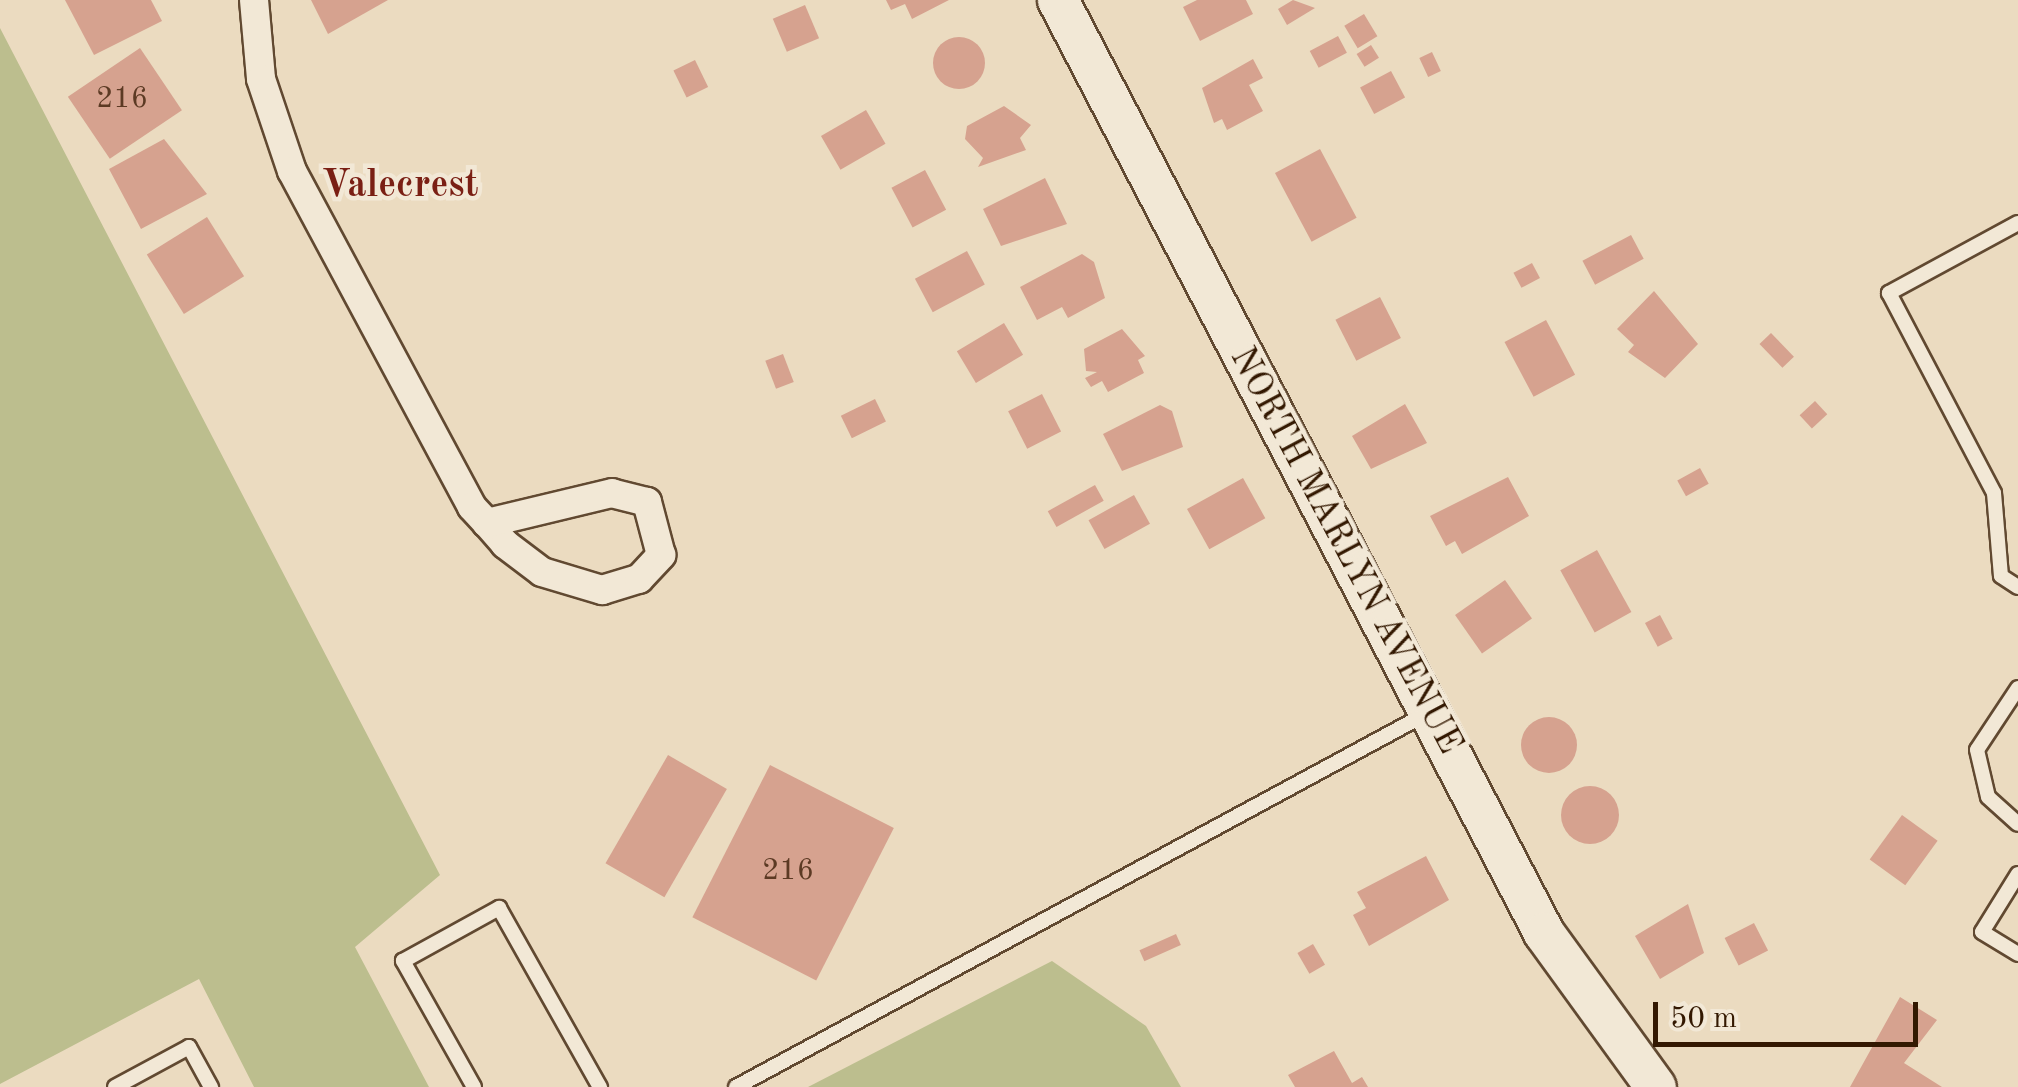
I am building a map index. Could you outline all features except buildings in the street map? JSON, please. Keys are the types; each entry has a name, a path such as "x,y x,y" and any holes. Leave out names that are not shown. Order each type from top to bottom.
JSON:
{"street":[{"path":"254,0 261,79 292,171 487,523 542,572 602,590 639,578 661,555 647,502 612,493 487,523"},
{"name":"NORTH MARLYN AVENUE","path":"1058,0 1544,932 1656,1087"}],"lane":[{"path":"2018,223 1889,293 1994,493 2002,576 2018,587"},
{"path":"2018,688 1977,750 1988,797 2018,824"},
{"path":"736,1087 1429,712"},
{"path":"2018,874 1982,932 2018,954"},
{"path":"474,1087 403,961 499,908 600,1087"},
{"path":"115,1087 189,1048 211,1087"}],"green space":[{"path":"0,28 440,875 355,947 429,1087 254,1087 199,979 0,1084"},
{"path":"1052,961 1146,1026 1181,1087 808,1087"}],"district":[{"name":"Valecrest","path":"400,187"}]}
